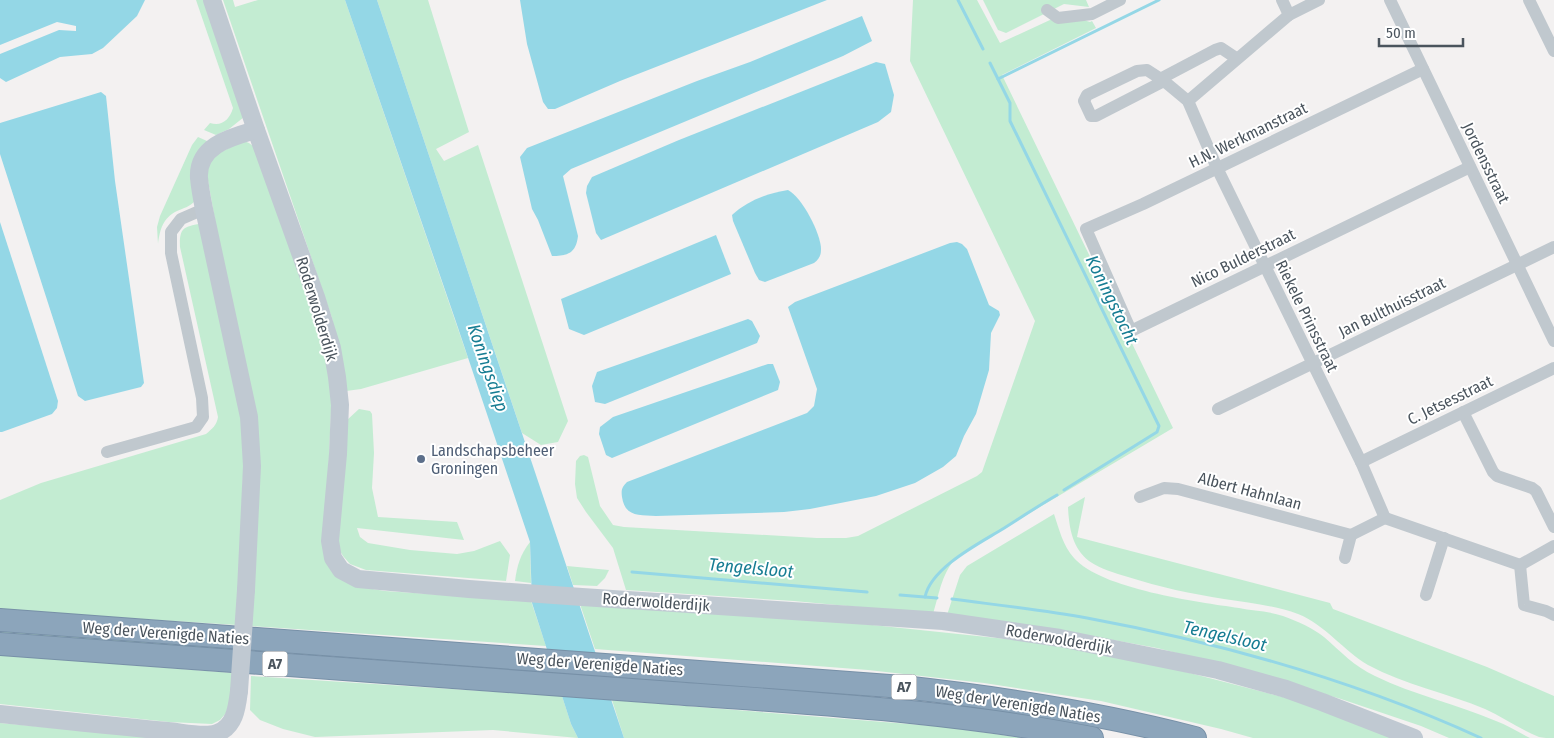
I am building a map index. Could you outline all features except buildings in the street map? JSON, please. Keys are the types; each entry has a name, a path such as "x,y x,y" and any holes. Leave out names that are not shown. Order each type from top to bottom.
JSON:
{"highway":[{"name":"Weg der Verenigde Naties","path":"0,620 883,686 965,694 1104,717 1196,738"},
{"name":"Weg der Verenigde Naties","path":"0,644 616,688 932,714 1000,722 1092,738"}],"street":[{"name":"Roderwolderdijk","path":"212,0 316,297 334,357 340,405 338,454 330,541 333,558 341,570 358,579 469,589 943,621 1060,638 1218,670 1286,689 1414,738"},
{"path":"1047,10 1058,18 1092,14 1120,0"},
{"path":"1282,0 1289,15"},
{"path":"1236,58 1221,48 1215,50 1162,80 1096,116 1091,116 1084,101 1087,94 1137,71 1147,70 1162,80 1188,101 1236,58 1289,15 1319,0"},
{"name":"Jordensstraat","path":"1390,0 1554,341"},
{"path":"1529,0 1554,51"},
{"name":"H.N. Werkmanstraat","path":"1086,229 1143,204 1423,69"},
{"name":"Riekele Prinsstraat","path":"1188,101 1217,168 1361,462 1385,518"},
{"path":"0,714 204,734 216,734 223,730 235,715 239,692 246,590 252,466 249,417 204,209 199,176 202,160 218,144 228,138 256,130"},
{"name":"Nico Bulderstraat","path":"1086,229 1131,331 1470,167"},
{"path":"107,452 196,427 203,417 202,398 170,253 170,232 181,219 204,209"},
{"name":"Jan Bulthuisstraat","path":"1218,408 1554,247"},
{"name":"C. Jetsesstraat","path":"1361,462 1554,368"},
{"path":"1463,412 1494,472 1498,476 1536,491 1554,527"},
{"name":"Albert Hahnlaan","path":"1140,497 1164,488 1178,489 1351,535"},
{"path":"1345,558 1351,535 1385,518 1520,565 1554,546"},
{"path":"1426,595 1444,538"},
{"path":"1520,565 1524,605 1554,615"}],"green space":[{"path":"196,0 209,0 244,117 229,129 216,135 204,130 210,123 218,124 225,121 230,116 233,108"},
{"path":"223,0 233,0 235,7 258,0 345,0 468,358 361,389 346,391 332,318"},
{"path":"377,0 428,0 469,132 436,149 444,161 478,145 568,421 558,442 541,445 522,433"},
{"path":"913,0 977,0 1000,43 1050,20 1067,15 1092,21 1096,28 1002,75 1173,428 959,555 945,575 933,614 794,601 626,590 613,548 577,498 575,484 576,461 580,456 588,457 600,506 613,525 817,538 858,536 982,472 1035,321 910,61"},
{"path":"983,0 1086,0 1089,7 1064,4 1006,33 998,30"},
{"path":"198,137 207,141 195,201 168,217 161,229 158,244 157,227 160,216 192,145"},
{"path":"244,141 262,153 316,315 332,387 325,550 354,586 385,591 531,601 546,646 250,626 259,467 207,175 208,165 212,156"},
{"path":"203,223 245,426 237,625 0,610 0,500 41,483 206,434 217,422 218,417 180,247 182,231 192,225"},
{"path":"359,409 370,411 372,414 374,453 372,488 378,517 457,522 464,540 357,528 360,537 368,543 410,550 457,554 474,551 500,541 510,555 506,581 366,570 350,564 343,556 339,549 338,526 346,421"},
{"path":"1085,497 1077,537 1330,603 1333,609 1487,667 1554,696 1554,738 1539,737 1485,709 1382,672 1359,659 1317,624 1298,614 1271,606 1200,595 1164,587 1118,574 1098,566 1083,556 1079,550 1072,537 1069,522 1068,507"},
{"path":"1054,514 1070,553 1087,569 1105,578 1127,586 1176,598 1272,613 1288,618 1320,634 1354,663 1375,676 1405,689 1466,709 1530,738 1449,738 1421,726 1341,699 1157,648 1059,630 947,615 960,575 967,566"},
{"path":"530,542 531,583 515,581 520,561"},
{"path":"567,566 609,570 605,578 597,586 573,585"},
{"path":"580,604 815,619 1055,644 1182,671 1302,702 1401,738 1253,738 1101,701 984,683 868,670 595,649"},
{"path":"0,627 236,644 235,653 0,636"},
{"path":"0,655 234,673 233,689 226,713 220,720 212,724 169,722 0,704"},
{"path":"251,676 562,696 571,724 578,738 493,730 315,737 283,729 260,720 250,710"},
{"path":"612,700 946,727 1024,738 624,738"},
{"path":"0,723 163,738 0,738"}],"water":[{"path":"0,0 145,0 137,16 103,48 92,54 60,57 6,82 0,78 0,54 59,30 76,31 76,26 57,22 0,45"},
{"name":"Koningsdiep","path":"345,0 377,0 624,738 578,738 571,724 532,603 530,542"},
{"path":"520,0 827,0 620,81 555,109 548,109 543,102 527,44"},
{"path":"862,16 872,41 843,56 571,169 563,176 578,236 577,242 573,250 567,254 552,256 532,209 520,157 527,148 750,62"},
{"path":"876,62 885,64 894,95 891,112 878,122 601,240 596,233 586,193 587,186 592,177 679,140"},
{"path":"101,92 106,96 115,181 144,383 141,387 85,401 78,396 0,154 0,123"},
{"path":"788,190 799,200 810,216 818,234 821,254 814,263 765,282 759,280 755,273 732,215 758,198"},
{"path":"0,222 58,401 57,408 52,414 2,432 0,432"},
{"path":"716,235 731,274 584,335 569,329 561,299"},
{"path":"957,242 967,249 989,305 999,311 1000,315 991,333 989,370 976,414 956,456 943,467 915,483 876,496 810,509 784,512 656,516 634,514 626,508 622,492 627,482 807,413 814,406 817,389 788,307 795,302"},
{"path":"748,319 752,321 760,336 757,343 605,404 595,402 592,386 597,372"},
{"path":"768,364 773,364 780,382 778,390 612,458 606,455 599,434 600,427 613,417"}],"waterway":[{"path":"958,0 983,49"},
{"path":"990,63 998,79 1159,0"},
{"name":"Koningstocht","path":"998,79 1010,103 1010,121 1159,426 1157,432 1064,490"},
{"name":"Koningstocht","path":"925,597 929,586 936,576 957,558 1057,495"},
{"name":"Tengelsloot","path":"632,572 867,592"},
{"name":"Tengelsloot","path":"900,595 937,598"},
{"name":"Tengelsloot","path":"952,599 1087,618 1188,639 1238,652 1288,666 1386,699 1481,738"}],"place":[{"name":"Landschapsbeheer Groningen","path":"421,459"}]}
